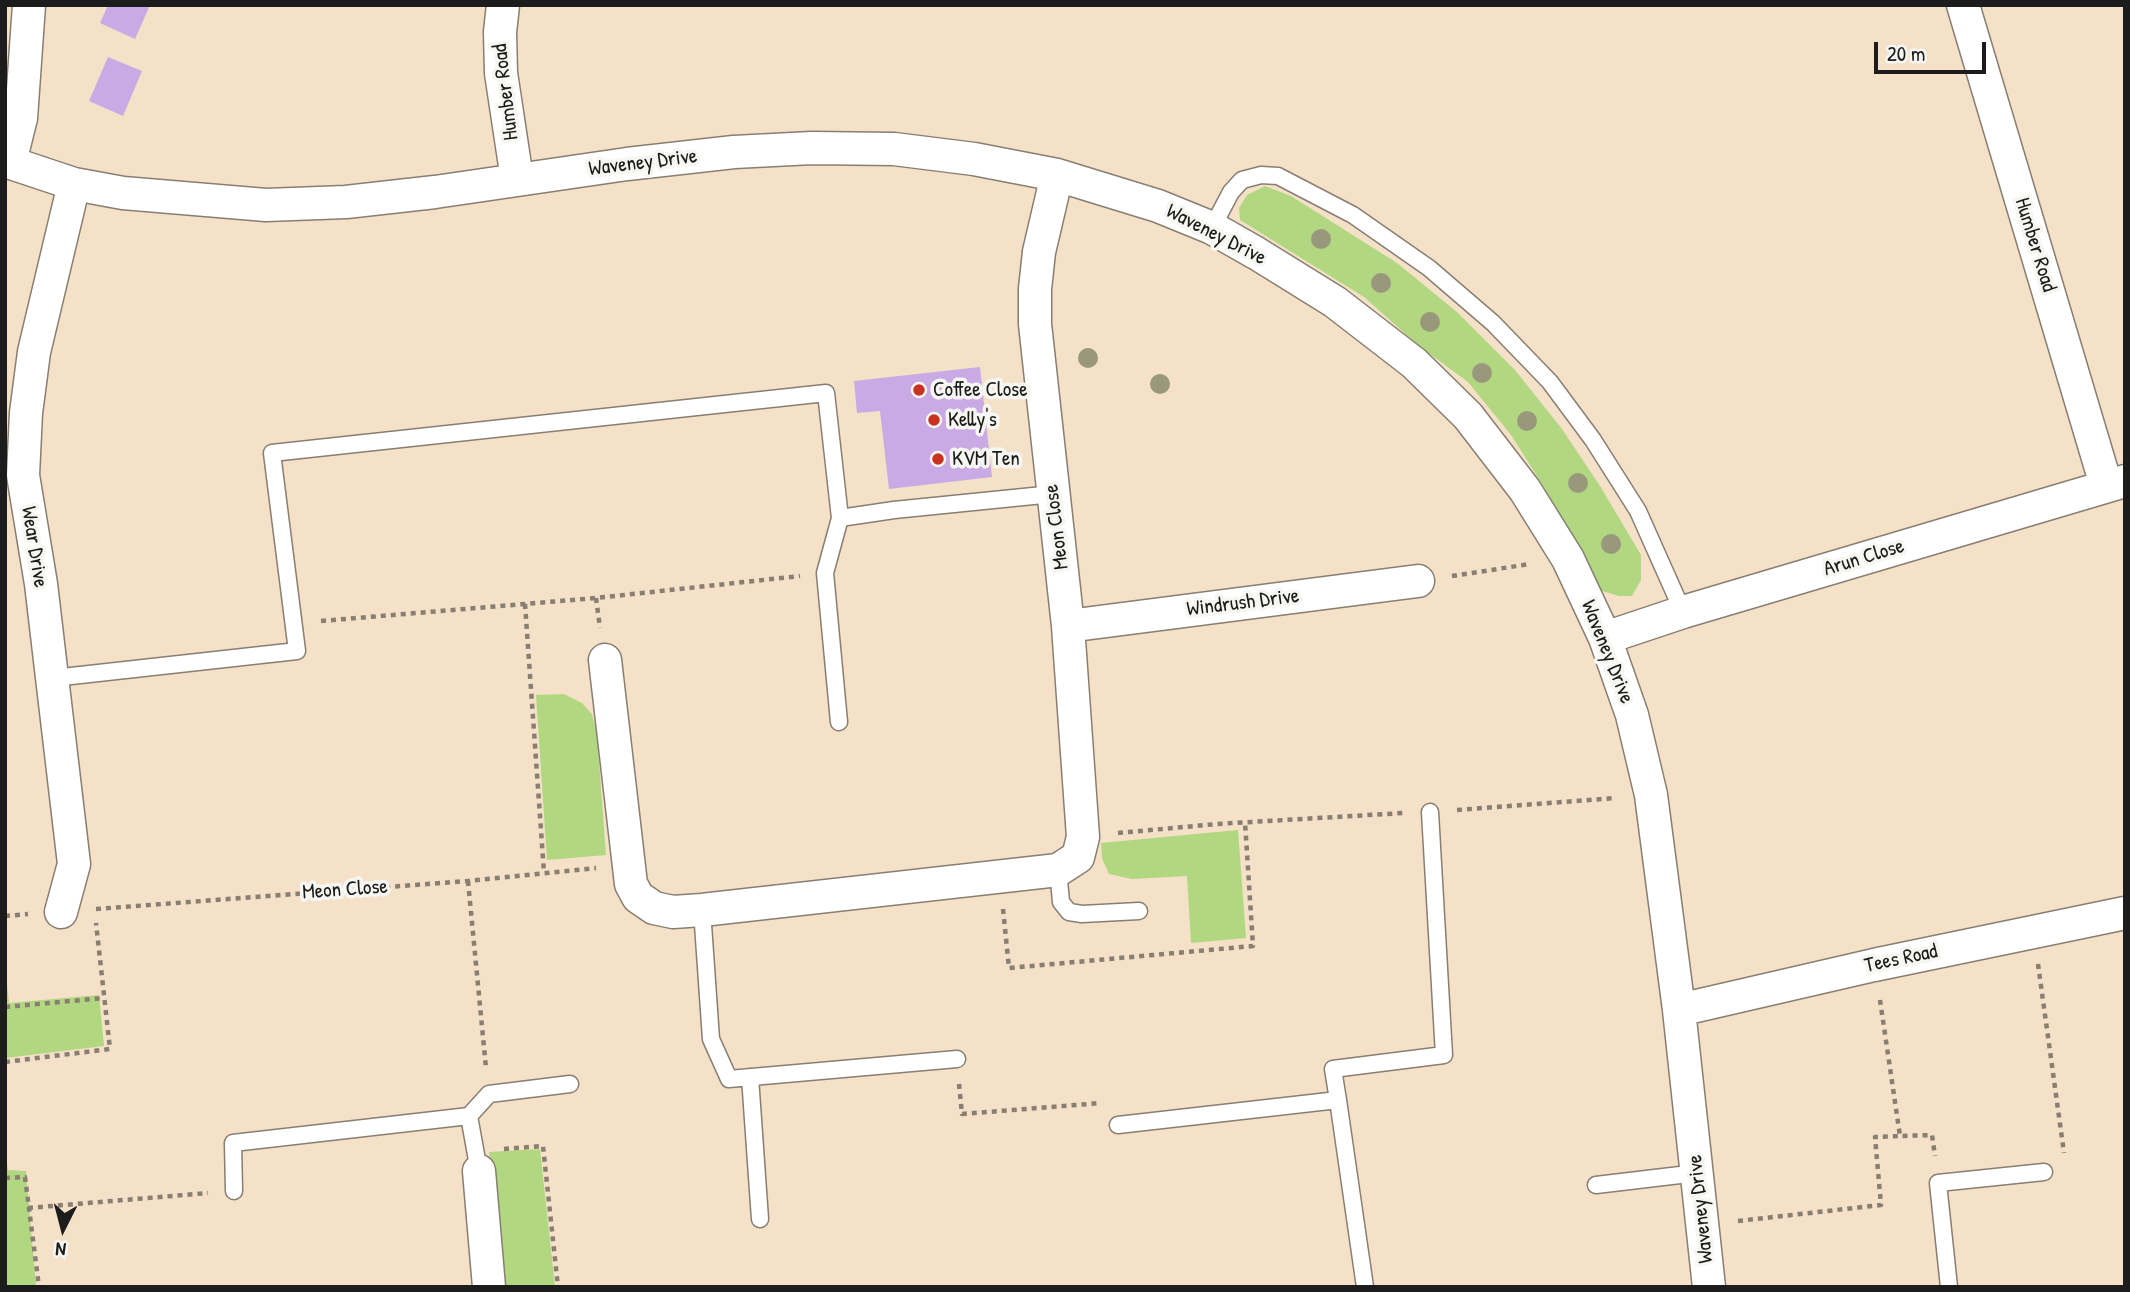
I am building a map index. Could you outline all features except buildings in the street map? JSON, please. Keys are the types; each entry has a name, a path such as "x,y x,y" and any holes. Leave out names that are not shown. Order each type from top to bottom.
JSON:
{"street":[{"path":"7,161 21,118 29,5"},
{"name":"Humber Road","path":"503,5 499,32 502,73 517,179"},
{"name":"Humber Road","path":"1963,5 2116,483"},
{"name":"Waveney Drive","path":"7,161 74,184 123,193 266,205 346,202 435,192 627,164 734,152 812,148 907,151 975,159 1057,175 1158,206 1212,228 1335,302 1413,362 1468,415 1525,491 1569,559 1605,638 1632,715 1651,795 1679,1010 1709,1287"},
{"name":"Meon Close","path":"1057,175 1039,252 1035,324 1068,626 1083,837"},
{"name":"Wear Drive","path":"61,912 74,864 41,584 14,476 34,352 74,184"},
{"name":"Arun Close","path":"1605,638 1683,612 2116,483"},
{"name":"Windrush Drive","path":"1068,626 1418,581"},
{"path":"605,660 631,884 638,897 654,908 673,912 702,910 1058,870 1078,857 1083,837"},
{"name":"Tees Road","path":"1679,1010 1874,965 2125,913"},
{"path":"477,1161 489,1287"}],"lane":[{"path":"1212,228 1231,192 1242,180 1261,175 1278,176 1353,215 1429,268 1493,323 1541,372 1586,430 1638,511 1683,612"},
{"path":"52,678 297,650 272,453 826,393 840,518 825,573 839,722"},
{"path":"840,518 1053,494"},
{"path":"1366,1287 1333,1069 1444,1055 1430,812"},
{"path":"1058,870 1061,902 1069,912 1082,914 1139,911"},
{"path":"702,910 711,1039 729,1079 957,1059"},
{"path":"750,1077 760,1219"},
{"path":"234,1191 233,1143 469,1116 489,1094 569,1084"},
{"path":"1118,1125 1338,1100"},
{"path":"469,1116 477,1161"},
{"path":"1949,1287 1938,1184 2044,1172"},
{"path":"1596,1185 1697,1173"}],"path":[{"path":"1418,581 1569,559"},
{"path":"293,624 596,598 825,573"},
{"path":"525,604 544,873"},
{"path":"1083,837 1217,824 1430,812 1651,795"},
{"name":"Meon Close","path":"104,998 94,909 468,881 629,865"},
{"path":"468,881 489,1094"},
{"path":"2034,932 2066,1169 2044,1172"},
{"path":"1874,965 1900,1136"},
{"path":"5,1007 104,998 110,1049 5,1062"},
{"path":"957,1059 962,1114 1116,1102 1118,1125"},
{"path":"1702,1226 1881,1205 1874,1137 1932,1135 1938,1184"},
{"path":"477,1161 543,1146 558,1287"},
{"path":"5,1178 25,1177 39,1287"},
{"path":"28,1208 234,1191"}],"green space":[{"path":"1265,186 1291,196 1397,263 1457,312 1515,370 1562,429 1641,555 1641,580 1632,596 1619,596 1602,591 1544,487 1511,435 1468,382 1419,346 1364,297 1240,220 1239,208 1247,195"},
{"path":"564,694 582,703 592,714 597,734 606,855 547,860 536,695"},
{"path":"1238,830 1246,938 1191,943 1187,876 1132,879 1109,874 1102,858 1101,843"},
{"path":"5,965 9,1003 99,995 104,1046 5,1058"},
{"path":"540,1149 555,1287 504,1287 489,1152"},
{"path":"5,1151 8,1170 26,1171 36,1287 5,1287"}],"place":[{"name":"Coffee Close","path":"919,390"},
{"name":"Kelly's","path":"934,420"},
{"name":"KVM Ten","path":"938,459"}]}
